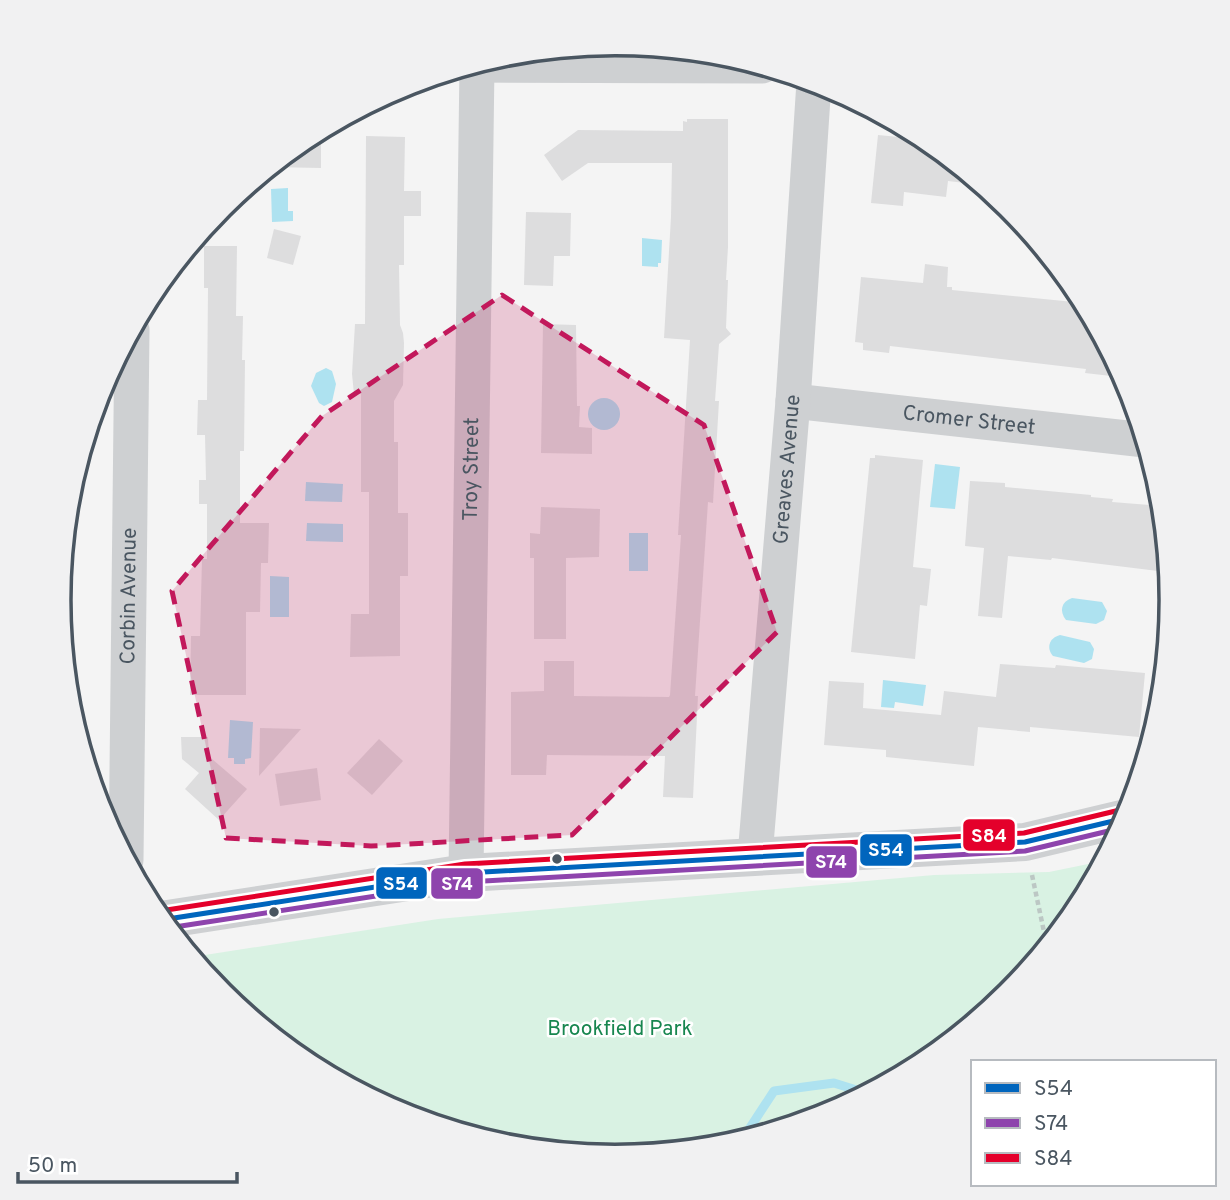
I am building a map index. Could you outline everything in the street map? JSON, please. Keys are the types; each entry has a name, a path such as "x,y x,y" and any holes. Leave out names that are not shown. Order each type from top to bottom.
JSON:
{"street":[{"path":"515,65 720,66"},
{"name":"Troy Street","path":"466,873 474,75"},
{"name":"Greaves Avenue","path":"755,856 793,401 813,93"},
{"name":"Corbin Avenue","path":"127,841 131,352"},
{"name":"Cromer Street","path":"793,401 1134,439"},
{"path":"174,918 466,873 1025,842 1112,821"}],"path":[{"path":"1033,883 1044,934"}],"highlighted area":[{"path":"502,295 704,425 777,632 572,835 371,846 226,838 172,591 322,416"}],"green space":[{"name":"Brookfield Park","path":"1091,864 1047,931 1024,959 974,1009 917,1052 856,1088 790,1115 721,1134 651,1143 579,1143 509,1134 407,1103 343,1071 284,1032 230,985 203,955 438,919 934,875 1049,872"}],"water":[{"path":"288,188 288,211 293,211 293,221 272,222 271,189"},
{"path":"642,238 662,240 661,263 658,263 658,267 642,266"},
{"path":"326,368 332,371 336,384 332,402 324,406 319,403 311,386 316,373"},
{"path":"604,398 615,403 620,414 615,425 604,430 593,425 588,414 593,403"},
{"path":"935,464 960,467 955,509 930,507"},
{"path":"306,482 343,484 342,502 305,501"},
{"path":"307,523 343,524 343,542 306,541"},
{"path":"629,533 648,533 648,571 629,571"},
{"path":"270,576 289,577 289,617 270,617"},
{"path":"1072,598 1102,602 1107,611 1104,620 1096,624 1066,620 1062,607"},
{"path":"1060,635 1090,642 1094,649 1092,659 1084,663 1053,656 1050,644 1053,638"},
{"path":"883,680 926,685 923,706 895,702 894,708 881,707"},
{"path":"230,720 253,722 251,758 245,759 245,764 234,764 234,758 228,758"}],"building":[{"path":"687,119 728,119 726,328 731,334 719,344 715,401 719,401 713,503 708,502 695,696 698,696 693,798 663,797 665,756 547,755 546,775 511,775 511,692 544,691 544,661 574,661 574,696 670,695 690,340 664,338 672,163 588,163 562,181 544,155 578,130 683,131 683,121 687,122"},
{"path":"878,135 900,137 964,183 948,181 946,197 904,192 903,206 871,203"},
{"path":"366,136 405,137 404,191 421,191 421,216 404,216 404,265 399,265 400,325 404,343 403,385 394,401 394,442 398,442 398,513 408,513 408,576 400,576 400,656 350,657 351,614 369,614 369,492 361,492 361,394 354,394 352,374 355,324 365,324"},
{"path":"321,143 321,168 285,167"},
{"path":"526,212 571,213 570,256 554,256 553,286 524,285"},
{"path":"274,229 301,236 293,265 267,258"},
{"path":"204,246 237,246 236,316 243,316 242,360 245,360 244,451 240,451 240,523 269,523 268,563 261,563 260,612 246,612 246,695 190,695 191,636 200,636 202,559 207,559 207,504 199,504 199,480 206,480 205,435 197,435 198,400 207,400 208,288 204,288"},
{"path":"925,264 948,267 947,287 952,287 952,290 1069,302 1111,376 1085,373 1086,369 890,346 889,353 863,350 863,343 855,342 861,277 923,283"},
{"path":"543,324 576,325 579,427 592,428 592,454 541,453"},
{"path":"875,455 923,460 913,567 931,569 927,606 920,605 915,659 851,652 870,458 875,458"},
{"path":"970,481 1005,483 1005,487 1091,495 1113,499 1112,502 1151,505 1158,571 1052,558 1008,556 1002,618 978,616 984,548 965,546"},
{"path":"541,507 600,509 599,557 566,558 566,639 534,639 534,558 530,558 530,533 540,534"},
{"path":"1000,664 1055,668 1056,665 1145,673 1139,737 1030,727 1030,732 978,727 974,766 886,757 886,750 824,745 829,681 864,683 863,708 941,715 944,691 996,697"},
{"path":"260,728 301,729 259,776"},
{"path":"181,737 208,737 209,762 212,759 247,789 219,820 185,789 199,773 182,759"},
{"path":"379,739 403,761 372,795 347,773"},
{"path":"317,768 321,800 280,806 275,774"}],"waterway":[{"path":"751,1126 774,1091 834,1083 854,1089"}],"transit line":[{"name":"S84","path":"168,910 465,864 1024,833 1117,811"},
{"name":"S54","path":"174,918 466,873 1025,842 1112,821"},
{"name":"S74","path":"180,926 467,882 1025,851 1107,831"}]}
